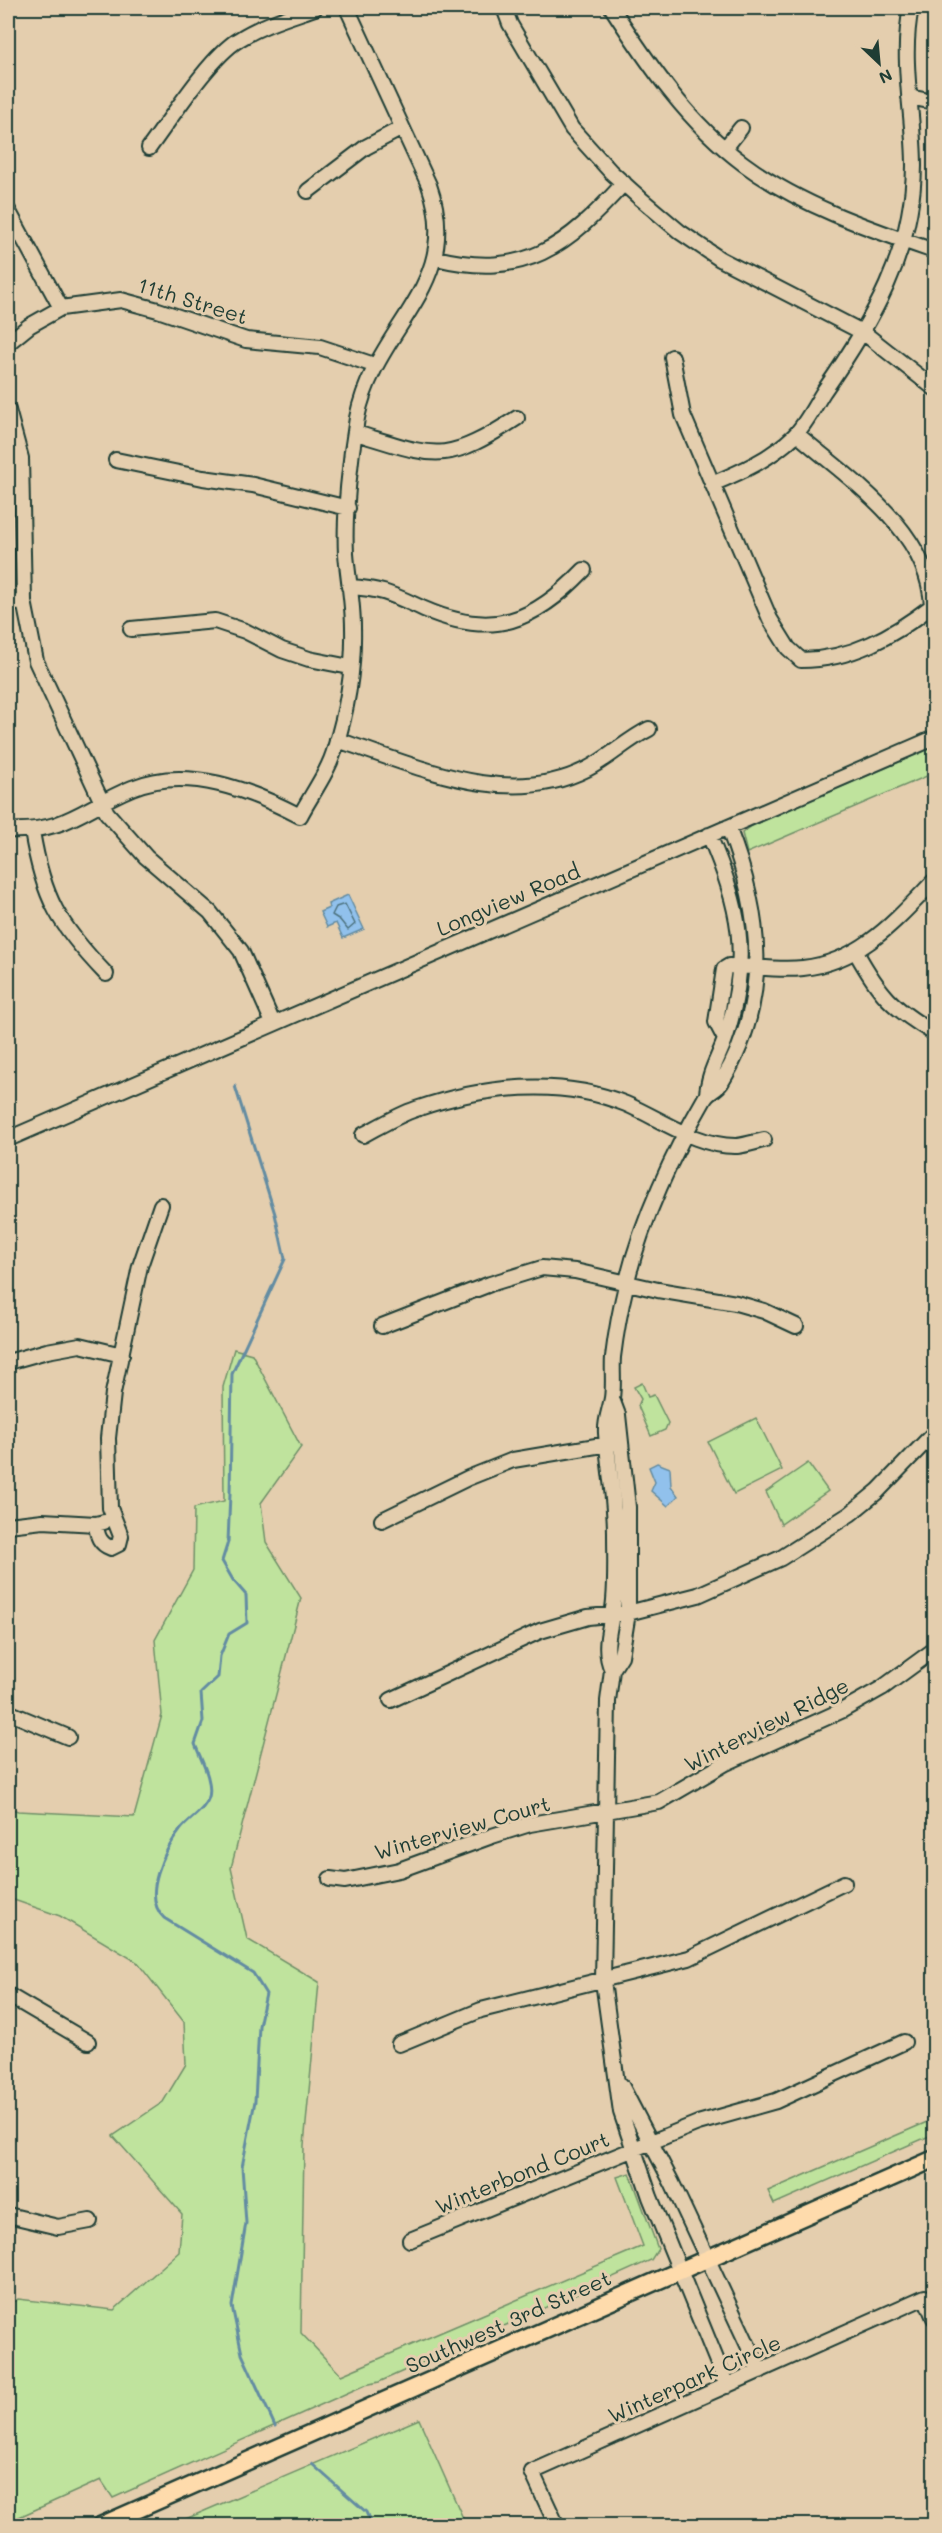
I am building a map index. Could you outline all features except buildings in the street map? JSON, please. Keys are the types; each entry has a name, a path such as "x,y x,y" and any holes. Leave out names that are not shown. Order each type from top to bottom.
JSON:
{"main road":[{"name":"Southwest 3rd Street","path":"100,2526 934,2159"}],"street":[{"path":"149,148 214,63 236,41 264,26 315,8"},
{"path":"8,830 32,831 62,824 131,788 159,779 194,780 232,787 266,798 300,816 335,751 348,697 353,628 346,552 357,417 374,364 429,278 436,258 440,231 437,207 347,8"},
{"path":"504,8 510,24 572,129 624,183 680,232 720,260 864,333 934,388"},
{"path":"612,8 654,72 694,119 744,164 783,188 839,215 934,251"},
{"path":"712,484 754,466 775,453 797,434 864,333 900,255 910,208 914,166 907,34 910,8"},
{"path":"909,97 934,102"},
{"path":"308,191 366,147 402,128"},
{"path":"726,147 741,128"},
{"path":"436,258 495,266 537,256 567,240 624,183"},
{"path":"8,210 62,309"},
{"name":"11th Street","path":"8,343 29,326 62,309 122,300 246,340 320,347 374,364"},
{"path":"672,357 683,415 770,620 788,648 801,660 823,660 860,650 901,630 932,606 931,588 909,542 889,515 797,434"},
{"path":"8,410 21,459 24,601 36,660 107,813 146,857 210,912 241,951 273,1023"},
{"path":"356,433 417,452 442,454 466,449 517,418"},
{"path":"116,460 203,478 253,485 348,508"},
{"path":"350,588 377,589 459,620 476,625 498,625 537,611 553,600 584,570"},
{"path":"8,604 24,601"},
{"path":"131,629 215,621 245,631 282,650 309,659 350,667"},
{"path":"338,740 478,784 516,787 562,778 587,769 649,729"},
{"name":"Longview Road","path":"8,1139 934,738"},
{"path":"727,2386 650,2197 621,2112 603,1981 608,1701 612,1670 621,1656 628,1613 628,1507 607,1415 612,1399 613,1357 627,1282 643,1230 686,1132 707,1095 720,1085 737,1050 754,994 758,968 755,916 744,867 728,827"},
{"path":"32,831 37,862 52,906 73,940 106,974"},
{"path":"707,1095 707,1081 725,1039 736,1002 740,966 737,914 723,867 709,835"},
{"path":"740,966 803,969 856,952 884,932 934,881"},
{"path":"856,952 887,1000 900,1012 934,1033"},
{"path":"363,1135 415,1109 510,1088 546,1087 584,1090 625,1104 711,1142 737,1146 764,1140"},
{"path":"8,1525 44,1521 96,1524 108,1518 110,1508 108,1438 113,1394 140,1266 161,1205"},
{"path":"382,1326 490,1284 542,1268 575,1271 658,1290 736,1303 764,1311 796,1326"},
{"path":"8,1362 80,1345 122,1355"},
{"path":"391,1700 540,1631 588,1617 628,1613 698,1595 781,1558 850,1514 878,1491 934,1435"},
{"path":"382,1520 468,1478 513,1460 614,1443"},
{"path":"612,1670 605,1656 612,1615 615,1516 614,1443"},
{"path":"96,1524 96,1533 103,1545 111,1548 119,1544 121,1536 110,1508"},
{"name":"Winterview Ridge","path":"605,1813 645,1806 670,1797 726,1763 843,1710 882,1688 934,1650"},
{"path":"8,1712 68,1737"},
{"name":"Winterview Court","path":"330,1879 345,1881 399,1870 530,1824 605,1813"},
{"path":"399,2044 481,2010 689,1958 844,1882"},
{"path":"8,1995 88,2042"},
{"name":"Winterbond Court","path":"410,2240 731,2112 776,2101 904,2042"},
{"path":"618,2080 708,2258 760,2371"},
{"path":"8,2215 58,2227 90,2221"},
{"name":"Winterpark Circle","path":"557,2526 532,2472 926,2297 934,2318"}],"green space":[{"path":"934,747 934,773 747,853 742,833 752,826"},
{"path":"234,1349 252,1354 301,1447 261,1503 266,1542 301,1598 231,1868 247,1939 319,1982 304,2145 301,2333 341,2375 643,2246 617,2177 630,2173 658,2249 651,2260 113,2498 101,2480 8,2522 8,2305 18,2299 114,2310 179,2252 182,2214 113,2136 163,2102 186,2064 184,2022 137,1962 60,1916 8,1898 8,1808 18,1811 134,1817 162,1715 155,1640 193,1570 194,1508 224,1501 223,1387"},
{"path":"642,1383 648,1397 654,1395 668,1423 665,1430 651,1436 638,1406 641,1399 634,1387"},
{"path":"756,1418 782,1470 734,1494 708,1442"},
{"path":"808,1463 828,1491 781,1524 766,1492"},
{"path":"934,2119 934,2134 774,2204 768,2191"},
{"path":"419,2419 466,2525 174,2524"}],"water":[{"path":"348,895 364,929 343,938 336,923 327,927 320,912 329,908 328,904"},
{"path":"657,1463 670,1468 671,1486 678,1496 668,1506 651,1491 655,1482 649,1467"}],"waterway":[{"path":"235,1086 275,1214 285,1259 232,1374 228,1542 222,1561 233,1580 246,1595 247,1623 229,1634 220,1656 218,1677 201,1693 203,1721 195,1744 208,1777 209,1797 201,1810 181,1829 168,1848 158,1873 155,1898 157,1909 164,1918 253,1973 266,1994 259,2026 255,2101 242,2167 246,2223 232,2306 242,2354 275,2426"},
{"path":"312,2464 366,2512 372,2526"}]}
